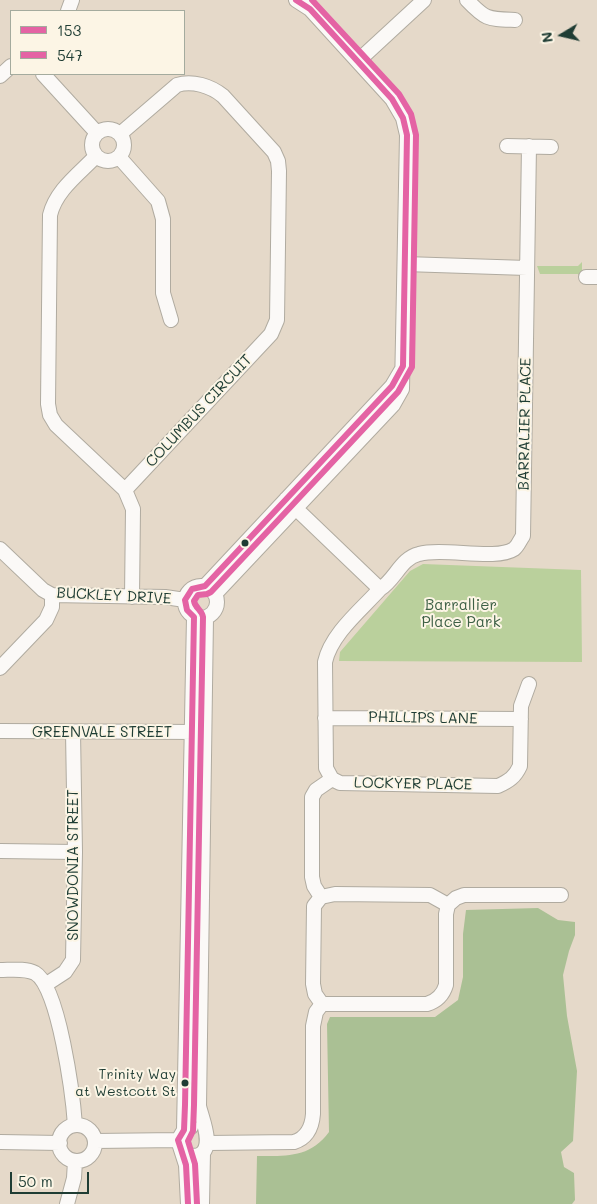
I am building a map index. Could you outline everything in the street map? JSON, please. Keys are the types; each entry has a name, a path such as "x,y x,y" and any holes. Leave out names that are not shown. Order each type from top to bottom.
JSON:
{"street":[{"path":"210,590 291,504 392,386 403,366 408,135 403,118 392,99 310,10 296,0"},
{"path":"358,61 424,0"},
{"path":"467,0 480,14 490,19 515,20"},
{"path":"0,76 10,67"},
{"path":"44,75 98,133"},
{"name":"COLUMBUS CIRCUIT","path":"120,134 177,85 184,82 192,83 216,90 223,96 274,152 278,161 279,171 277,320 275,327 271,334 124,490"},
{"path":"106,129 120,134 124,143 119,157 110,161 96,156 92,147 98,133 106,129"},
{"path":"507,146 551,147"},
{"name":"BARRALIER PLACE","path":"380,589 387,585 406,560 416,554 428,552 502,554 515,548 523,536 530,146"},
{"path":"96,156 58,195 50,215 48,404 50,415 56,425 124,490 133,510 132,597"},
{"path":"119,157 158,201 161,209 163,219 162,293 171,320"},
{"path":"405,264 527,268"},
{"path":"291,504 380,589"},
{"name":"BUCKLEY DRIVE","path":"0,550 43,590 52,595 165,597 185,600"},
{"path":"200,586 210,590 217,601 216,608 212,614 200,617 187,610 185,600 188,592 200,586"},
{"name":"LOCKYER PLACE","path":"380,589 334,640 328,650 325,662 326,768 332,778 340,783 498,786 509,782 517,774 520,766 521,706 529,684"},
{"path":"0,668 46,620 52,607 52,595"},
{"path":"188,1204 187,1174 182,1141 200,617"},
{"name":"PHILLIPS LANE","path":"325,718 521,720"},
{"name":"GREENVALE STREET","path":"0,731 197,732"},
{"name":"SNOWDONIA STREET","path":"46,985 65,972 73,960 75,852 73,732"},
{"path":"197,732 199,1106 205,1143 202,1204"},
{"path":"322,897 314,886 312,877 312,796 316,790 332,778"},
{"path":"0,851 75,852"},
{"path":"322,1004 315,994 313,974 314,906 322,897 335,894 430,895 448,905"},
{"path":"322,1004 427,1004 435,1001 444,992 446,985 446,914 448,905 456,898 464,895 561,895"},
{"path":"0,970 20,970 36,974 46,985 67,1057 75,1125"},
{"path":"205,1143 294,1142 306,1135 312,1122 313,1114 313,1026 316,1012 322,1004"},
{"path":"75,1125 86,1127 93,1135 95,1141 95,1146 90,1155 81,1160 66,1157 60,1143 62,1133 70,1126 75,1125"},
{"path":"182,1141 188,1127 198,1127 205,1143"},
{"path":"95,1141 182,1141 195,1156 205,1143"},
{"path":"0,1142 60,1143"},
{"path":"67,1204 74,1178 75,1160"}],"green space":[{"path":"582,262 582,281 578,274 540,274 537,266 578,266"},
{"name":"Barrallier Place Park","path":"423,564 581,570 582,662 339,661 340,652 410,571"},
{"path":"538,908 558,920 575,922 575,935 563,975 567,1016 577,1071 573,1141 561,1152 564,1167 574,1173 575,1200 572,1204 256,1204 257,1156 288,1155 306,1151 314,1147 329,1132 327,1024 330,1017 435,1017 458,1000 463,977 463,934 466,910"}],"transit line":[{"name":"153","path":"188,1204 186,1165 178,1140 184,1130 185,1105 194,617 187,610 185,600 192,589 205,586 392,386 403,366 407,135 403,118 392,99 310,9 296,0"},
{"name":"547","path":"197,1204 195,1164 188,1141 193,1131 194,1105 203,617 194,601 198,595 211,592 398,392 412,367 416,135 411,114 399,94 312,0"}],"place":[{"name":"Trinity Way at Westcott St","path":"185,1083"}]}
